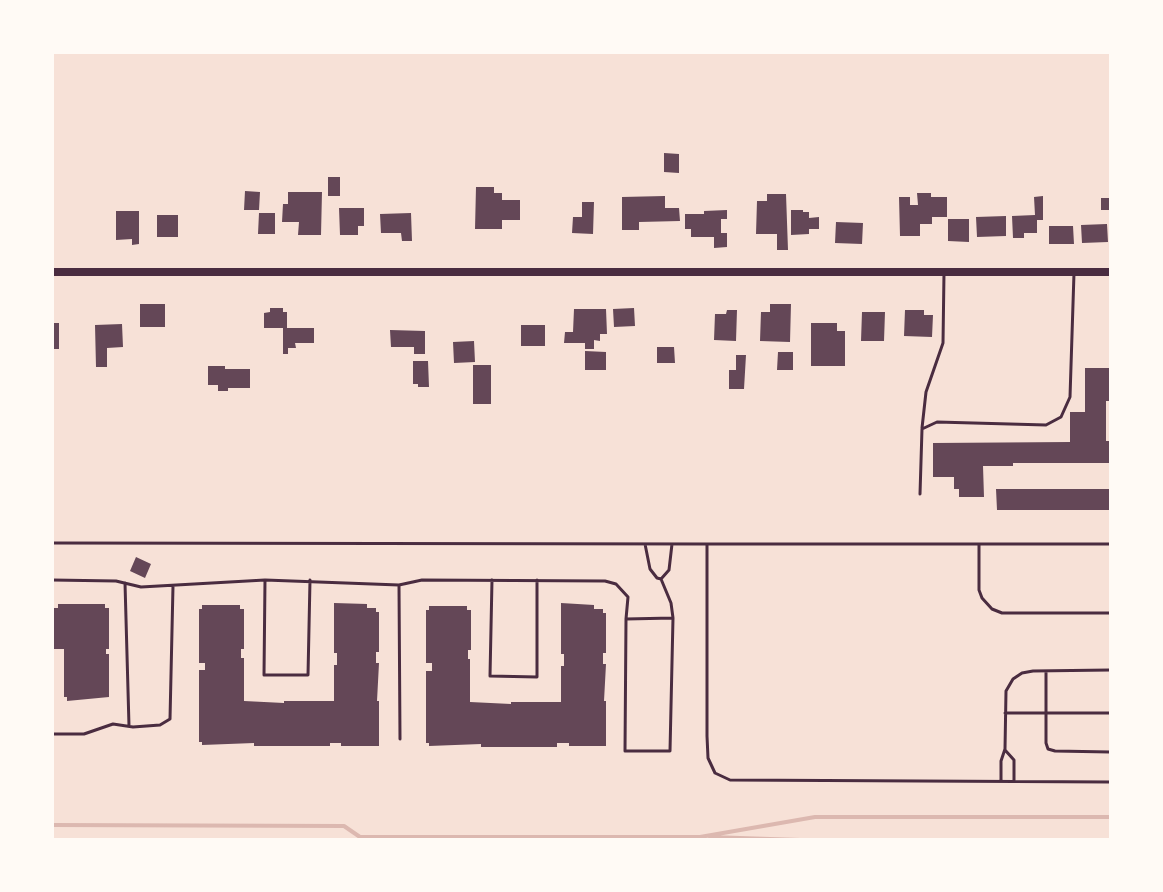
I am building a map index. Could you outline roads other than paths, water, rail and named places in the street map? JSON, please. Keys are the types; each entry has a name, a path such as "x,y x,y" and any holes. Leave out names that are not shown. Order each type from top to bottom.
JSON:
{"street":[{"path":"52,272 1110,272"}],"lane":[{"path":"920,494 922,429 926,392 943,343 944,272"},
{"path":"922,429 937,422 1046,424 1060,417 1070,397 1074,272"},
{"path":"52,543 1110,544"},
{"path":"52,580 116,581 140,587 265,580 399,584 422,580 536,580 605,581 616,584 628,597 626,618 625,752 670,751 673,618 671,603 661,579 656,578 650,569 646,544"},
{"path":"661,579 669,570 672,544"},
{"path":"708,544 707,736 708,758 715,773 730,780 754,781 1014,780 1110,782"},
{"path":"979,545 979,590 982,598 992,609 1002,613 1110,613"},
{"path":"265,580 264,674 308,675 310,580"},
{"path":"492,580 490,676 536,677 536,580"},
{"path":"125,583 129,726"},
{"path":"399,584 400,739"},
{"path":"52,734 84,734 113,724 129,726 160,725 170,719 173,586"},
{"path":"626,618 673,618"},
{"path":"1001,781 1001,761 1005,750 1006,691 1013,679 1022,672 1110,670"},
{"path":"1046,671 1046,743 1048,749 1055,752 1110,752"},
{"path":"1005,713 1110,713"},
{"path":"1005,750 1014,760 1014,780"}],"waterway":[{"path":"360,837 700,837 815,817 1110,817"},
{"path":"52,825 344,826 360,837 359,840"},
{"path":"710,837 800,840"}]}
